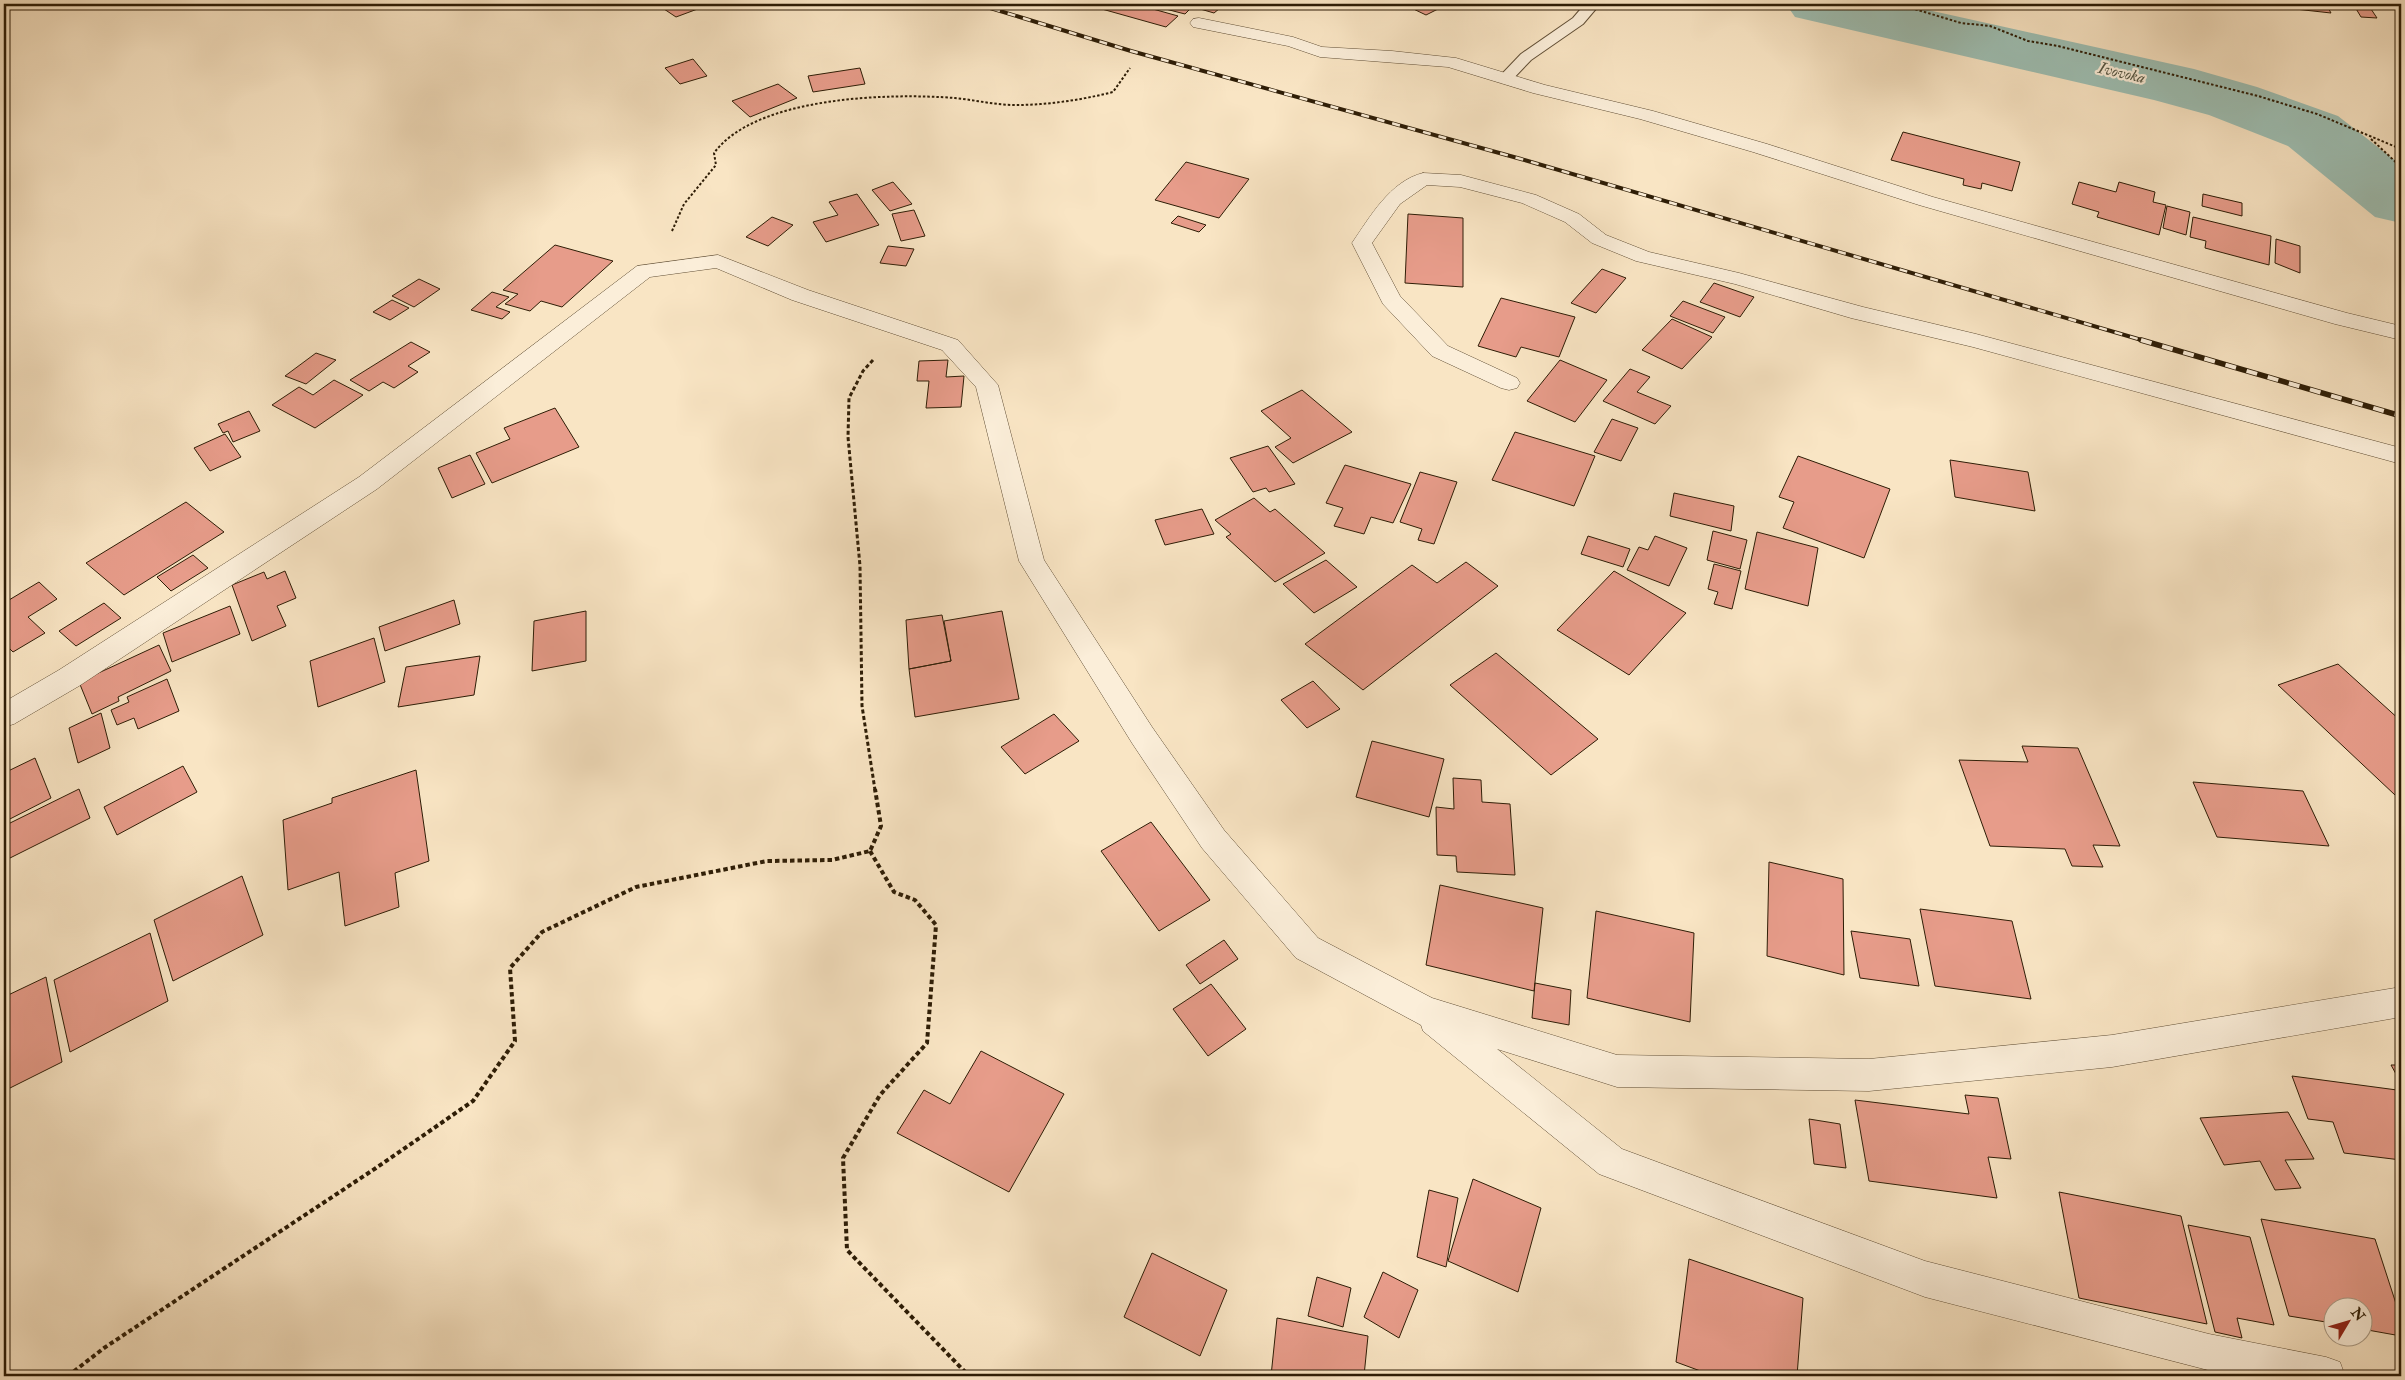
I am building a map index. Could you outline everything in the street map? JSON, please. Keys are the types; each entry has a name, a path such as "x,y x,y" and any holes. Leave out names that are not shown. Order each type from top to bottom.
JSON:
{"street":[{"path":"1199,23 1293,42 1320,52 1392,56 1450,62 1505,79 1655,118 1760,148 1926,201 2343,319 2401,333"},
{"path":"1509,383 1440,351 1390,299 1362,243 1393,200 1423,179 1461,181 1529,199 1572,218 1599,238 1644,257 1739,279 1859,313 1976,341 2198,403 2401,456"},
{"path":"4,716 69,678 368,483 644,272 718,261 800,295 900,330 950,345 987,385 1032,561 1142,735 1213,839 1307,948 1424,1011 1611,1162 1925,1279 2209,1353 2326,1376"},
{"path":"1424,1011 1618,1071 1870,1075 2112,1051 2401,1002"}],"lane":[{"path":"1505,79 1526,57 1578,21 1593,4"}],"path":[{"path":"1898,4 1961,23 1990,26 2028,41 2058,46 2258,96 2317,114 2401,149"},
{"path":"655,270 668,244 676,215 689,195 716,165 714,153 723,140 766,119 812,103 875,95 956,98 1013,105 1050,104 1113,92 1130,68"},
{"path":"2369,137 2401,167"},
{"path":"870,851 881,826 862,706 860,566 848,437 849,398 863,371 900,330"},
{"path":"68,1376 104,1348 376,1168 473,1101 515,1041 510,968 542,932 636,887 767,861 832,860 870,851"},
{"path":"870,851 894,892 915,900 936,925 927,1042 880,1095 843,1158 847,1250 970,1376"}],"building":[{"path":"669,4 711,4 676,17 661,7"},
{"path":"1084,4 1135,4 1178,16 1166,27"},
{"path":"1146,4 1172,4 1190,9 1185,14"},
{"path":"1183,4 1225,4 1214,13"},
{"path":"1403,4 1448,4 1426,15"},
{"path":"2267,4 2326,4 2331,13 2268,6"},
{"path":"2355,7 2371,9 2377,18 2361,17"},
{"path":"693,59 707,76 680,84 665,68"},
{"path":"860,68 865,84 813,92 808,76"},
{"path":"778,84 797,98 750,117 732,101"},
{"path":"1903,132 2020,162 2012,191 1982,183 1981,189 1963,185 1964,179 1891,160"},
{"path":"1186,162 1249,179 1219,218 1155,200"},
{"path":"893,182 912,204 890,211 872,190"},
{"path":"2079,182 2116,192 2119,182 2155,192 2153,202 2166,205 2159,235 2097,217 2099,212 2072,204"},
{"path":"857,194 879,225 826,242 813,222 838,215 829,202"},
{"path":"2203,194 2242,203 2242,216 2202,206"},
{"path":"2167,206 2190,212 2186,235 2163,228"},
{"path":"914,210 925,236 901,241 892,214"},
{"path":"1408,214 1463,218 1463,287 1405,283"},
{"path":"1178,216 1206,225 1199,232 1171,223"},
{"path":"772,217 793,225 768,246 746,237"},
{"path":"2193,217 2271,236 2269,265 2205,248 2206,241 2190,237"},
{"path":"2276,239 2300,246 2300,273 2275,263"},
{"path":"555,245 613,261 562,307 541,301 530,311 505,304 518,294 503,290"},
{"path":"888,246 914,249 906,266 880,263"},
{"path":"1602,269 1626,278 1596,313 1571,303"},
{"path":"419,279 440,289 414,307 392,296"},
{"path":"1714,283 1754,297 1740,317 1700,302"},
{"path":"492,292 509,297 496,307 510,312 502,319 471,310"},
{"path":"1501,298 1575,317 1559,357 1521,347 1516,357 1478,346"},
{"path":"392,300 409,308 390,320 373,312"},
{"path":"1683,301 1725,317 1713,333 1670,316"},
{"path":"1672,319 1712,337 1682,369 1642,350"},
{"path":"411,342 430,352 408,366 418,372 394,388 383,382 369,391 350,380"},
{"path":"316,353 336,360 306,384 285,376"},
{"path":"948,360 946,377 964,376 961,407 926,408 929,381 917,381 919,361"},
{"path":"1560,360 1607,380 1575,422 1527,401"},
{"path":"1630,369 1650,377 1637,392 1671,406 1655,424 1603,401"},
{"path":"334,380 363,395 315,428 272,405 299,387 313,395"},
{"path":"1302,390 1352,432 1293,463 1275,447 1291,438 1261,411"},
{"path":"555,408 579,447 492,483 476,453 510,439 504,428"},
{"path":"249,411 260,431 233,442 228,431 223,433 218,424"},
{"path":"1612,419 1638,428 1621,461 1594,452"},
{"path":"1515,432 1595,456 1574,506 1492,480"},
{"path":"225,434 241,457 210,471 194,448"},
{"path":"1268,446 1295,484 1269,492 1266,488 1253,492 1230,458"},
{"path":"470,455 485,484 452,498 438,468"},
{"path":"1798,456 1890,489 1864,558 1783,528 1794,502 1779,497"},
{"path":"1950,460 2028,472 2035,511 1955,497"},
{"path":"1345,465 1411,484 1393,523 1371,517 1364,534 1334,526 1343,508 1326,503"},
{"path":"1420,472 1457,482 1434,544 1418,540 1422,529 1400,522"},
{"path":"1674,493 1734,506 1731,531 1670,516"},
{"path":"1254,498 1270,512 1275,509 1325,553 1275,582 1226,537 1231,534 1215,520"},
{"path":"186,502 224,532 124,595 86,563"},
{"path":"1202,509 1214,534 1165,545 1155,520"},
{"path":"1713,531 1747,540 1740,569 1707,560"},
{"path":"1757,532 1818,548 1808,606 1745,589"},
{"path":"1588,536 1630,549 1623,567 1581,554"},
{"path":"1655,536 1687,548 1669,586 1627,570 1639,547 1648,550"},
{"path":"193,555 208,568 171,591 157,577"},
{"path":"1326,560 1357,587 1314,613 1283,584"},
{"path":"1466,562 1498,586 1363,690 1305,644 1412,565 1437,583"},
{"path":"1714,564 1741,571 1732,609 1714,604 1718,592 1708,589"},
{"path":"285,571 296,598 277,606 286,626 252,641 232,585 264,572 267,579"},
{"path":"1614,571 1686,613 1629,675 1557,630"},
{"path":"39,582 57,599 28,617 45,633 13,652 4,643 4,603"},
{"path":"454,600 460,624 385,651 379,627"},
{"path":"104,603 121,618 76,646 59,631"},
{"path":"230,606 240,634 172,662 163,633"},
{"path":"586,611 586,661 532,671 534,621"},
{"path":"1002,611 1019,699 915,717 909,669 951,661 944,621"},
{"path":"942,615 951,661 909,669 906,620"},
{"path":"374,638 385,682 318,707 310,661"},
{"path":"159,645 171,671 118,697 119,701 92,714 79,682"},
{"path":"1496,653 1598,739 1551,775 1450,685"},
{"path":"480,656 474,695 398,707 406,667"},
{"path":"2338,664 2401,721 2401,793 2395,795 2278,685"},
{"path":"167,679 179,711 138,729 134,718 117,725 111,710 129,702 127,697"},
{"path":"1313,681 1340,709 1307,728 1281,700"},
{"path":"101,713 110,748 78,763 69,728"},
{"path":"1054,714 1079,741 1025,774 1001,747"},
{"path":"1372,741 1444,759 1429,817 1356,797"},
{"path":"2022,746 2078,748 2120,846 2093,845 2103,867 2072,866 2065,849 1990,846 1959,760 2028,762"},
{"path":"35,758 51,798 4,822 4,773"},
{"path":"183,766 197,792 117,835 104,807"},
{"path":"416,770 429,861 395,873 399,907 345,926 339,872 288,890 283,820 332,803 332,798"},
{"path":"1453,778 1481,780 1482,802 1510,804 1515,875 1457,872 1456,856 1437,855 1436,807 1454,809"},
{"path":"2193,782 2303,791 2329,846 2217,837"},
{"path":"79,789 90,818 4,861 4,826"},
{"path":"1151,822 1210,900 1159,931 1101,851"},
{"path":"1769,862 1843,879 1844,975 1767,956"},
{"path":"242,876 263,935 173,981 154,920"},
{"path":"1440,885 1543,908 1534,991 1426,965"},
{"path":"1920,909 2012,921 2031,999 1935,986"},
{"path":"1596,911 1694,933 1690,1022 1587,998"},
{"path":"1851,931 1910,939 1919,986 1860,978"},
{"path":"150,933 168,1001 70,1052 54,980"},
{"path":"1224,940 1238,959 1200,984 1186,965"},
{"path":"46,977 62,1062 4,1091 4,997"},
{"path":"1535,983 1571,990 1569,1025 1532,1018"},
{"path":"1211,984 1246,1029 1208,1056 1173,1009"},
{"path":"981,1051 1064,1094 1009,1192 897,1133 924,1090 950,1104"},
{"path":"2391,1065 2401,1065 2401,1083"},
{"path":"2292,1076 2397,1090 2401,1099 2401,1160 2344,1153 2333,1122 2308,1119"},
{"path":"1965,1095 1998,1098 2011,1159 1988,1157 1997,1198 1869,1181 1855,1100 1969,1114"},
{"path":"2288,1112 2314,1159 2285,1160 2301,1188 2275,1190 2260,1161 2224,1165 2200,1118"},
{"path":"1809,1119 1840,1124 1846,1168 1814,1164"},
{"path":"1473,1179 1541,1208 1518,1292 1448,1261"},
{"path":"1429,1190 1458,1198 1446,1267 1417,1257"},
{"path":"2059,1192 2181,1216 2207,1324 2079,1298"},
{"path":"2261,1219 2375,1239 2401,1319 2401,1336 2372,1331 2372,1298 2322,1298 2322,1321 2289,1316"},
{"path":"2188,1225 2250,1237 2274,1325 2237,1318 2242,1338 2215,1332"},
{"path":"1152,1253 1227,1290 1200,1356 1124,1317"},
{"path":"1689,1259 1803,1298 1797,1376 1714,1376 1676,1362"},
{"path":"1383,1272 1418,1290 1399,1338 1364,1317"},
{"path":"1317,1277 1351,1288 1343,1327 1308,1316"},
{"path":"1277,1318 1368,1336 1364,1376 1271,1376"}],"waterway":[{"name":"Ivovoka","path":"1817,4 2170,83 2233,101 2313,131 2401,201"}],"railway":[{"path":"977,4 1131,51 1521,159 2145,341"},
{"path":"2141,340 2401,416"}]}
